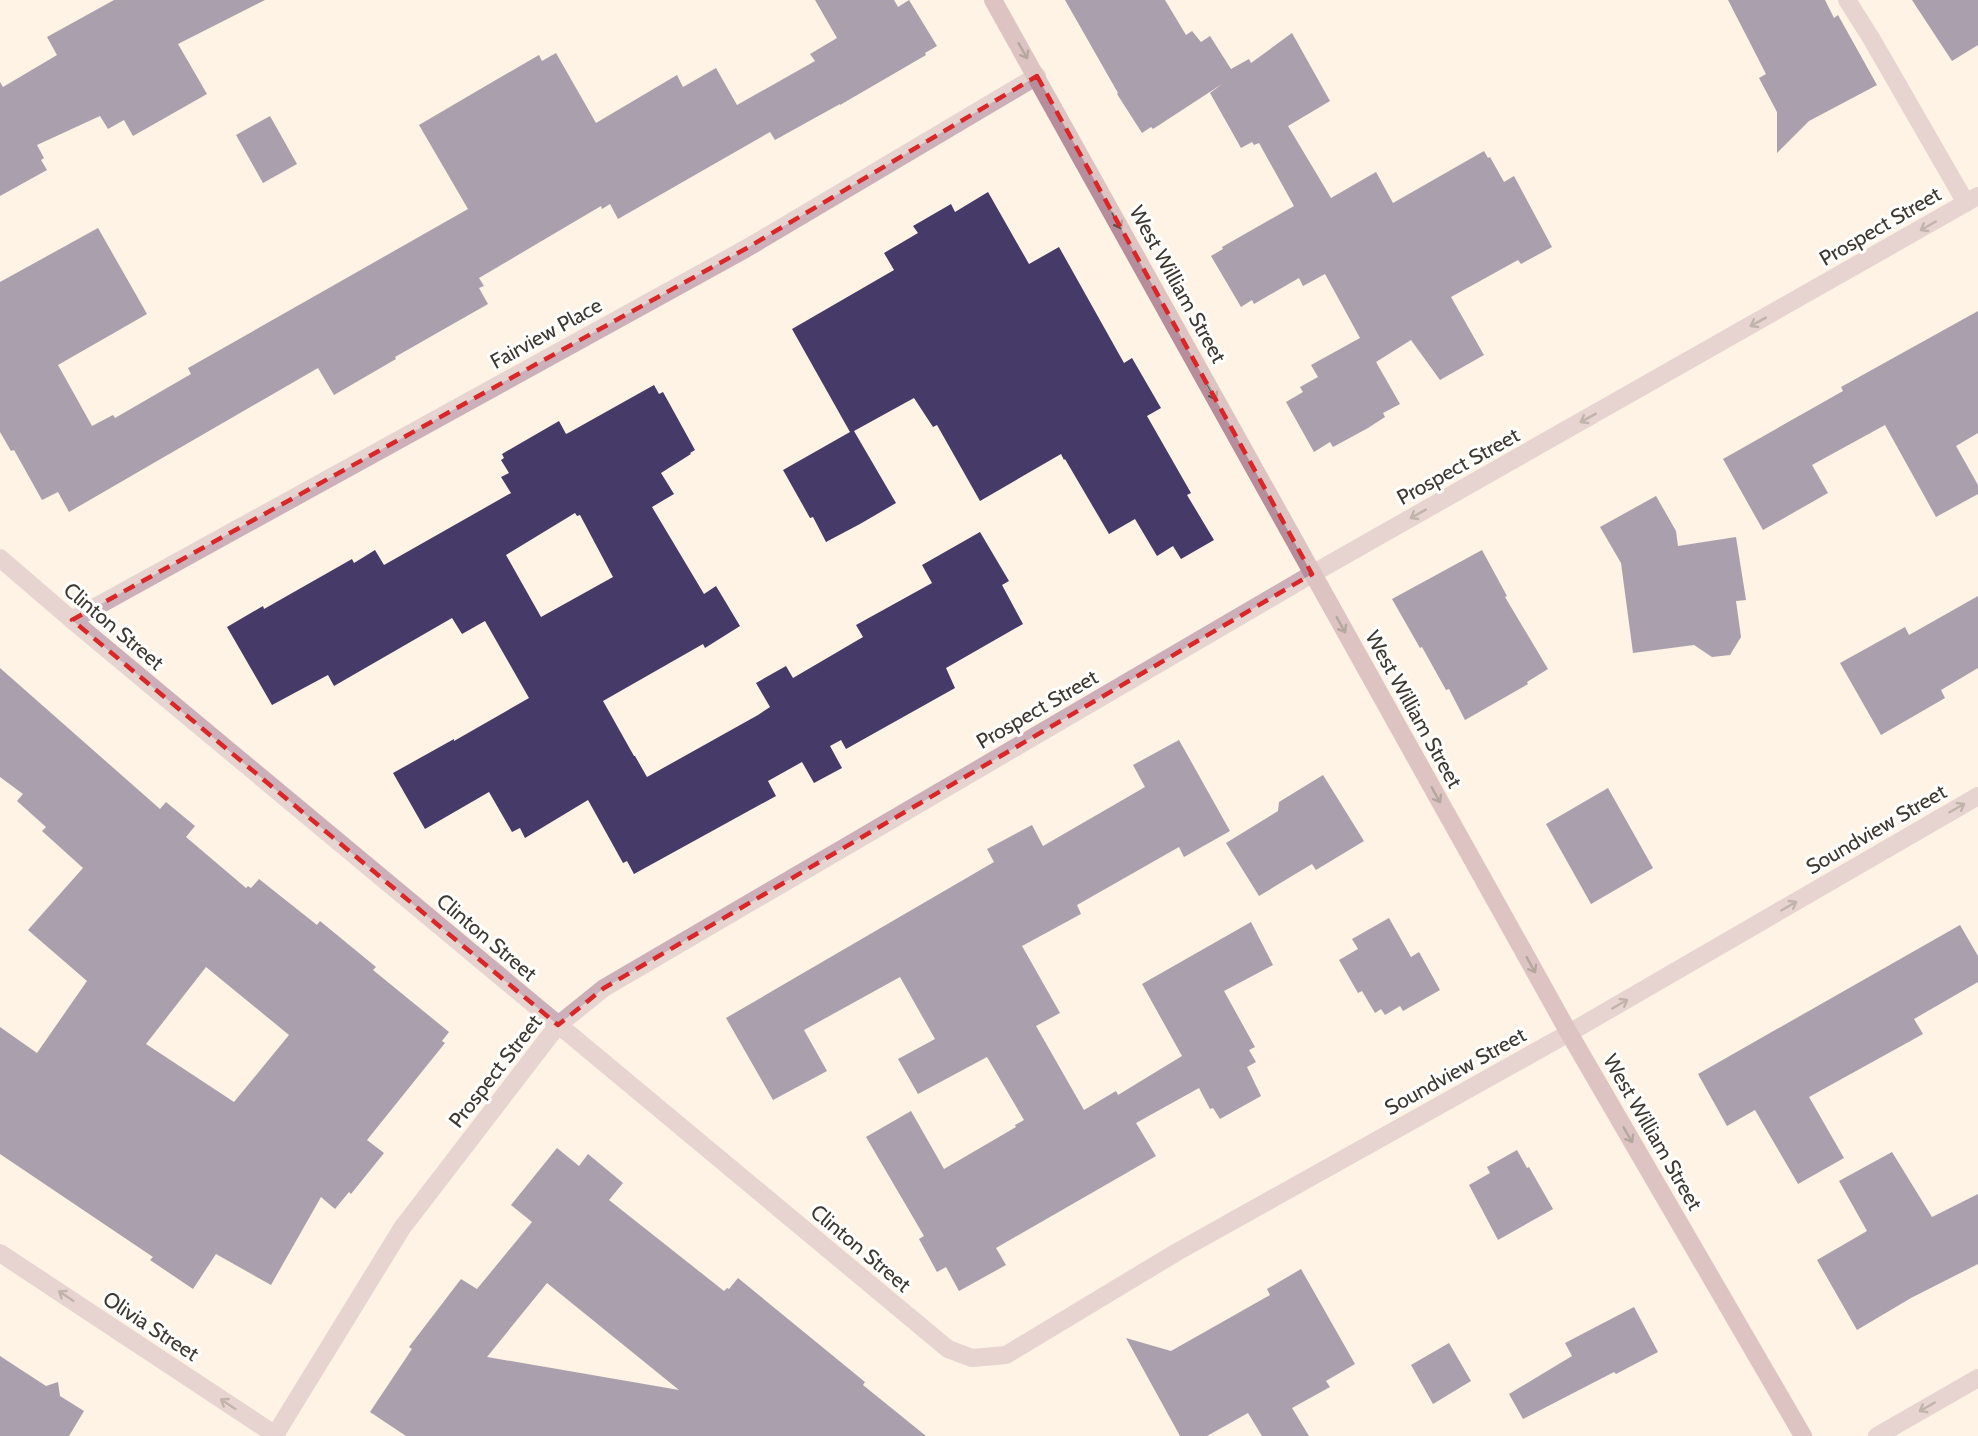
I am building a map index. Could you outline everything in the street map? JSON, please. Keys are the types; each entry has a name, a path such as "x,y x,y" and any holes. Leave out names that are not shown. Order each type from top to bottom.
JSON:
{"street":[{"name":"West William Street","path":"993,0 1569,1034 1803,1436"},
{"path":"1847,0 1972,200"},
{"name":"Fairview Place","path":"72,620 747,248 1037,76"},
{"name":"Prospect Street","path":"276,1435 402,1228 558,1025 604,988 1312,574 1972,200"},
{"name":"Clinton Street","path":"0,558 948,1349"},
{"name":"Soundview Street","path":"948,1349 972,1358 1006,1354 1177,1252 1569,1034 1978,796"},
{"name":"Olivia Street","path":"0,1253 276,1435"},
{"path":"1877,1436 1978,1378"}],"highlighted area":[{"path":"1037,76 1312,574 604,988 558,1025 72,620 747,248"}],"building":[{"path":"114,0 265,0 178,44 207,94 133,136 124,120 108,129 100,116 37,145 44,158 41,160 47,170 0,196 0,82 3,87 57,55 47,37"},
{"path":"815,0 894,0 898,7 909,0 937,46 925,53 926,55 840,105 775,140 770,132 618,219 610,204 602,209 601,206 479,278 484,286 479,288 488,304 334,395 318,368 69,512 58,492 42,500 14,450 11,451 0,432 0,282 98,228 147,314 58,365 92,426 113,415 115,418 191,374 188,368 468,209 419,125 539,55 542,61 556,53 596,123 677,75 683,87 716,68 737,105 815,61 810,54 837,38"},
{"path":"1065,0 1165,0 1186,35 1192,31 1201,42 1210,36 1231,69 1249,59 1251,63 1292,33 1330,101 1288,126 1331,198 1376,172 1393,203 1484,151 1504,182 1514,176 1552,247 1521,264 1518,260 1451,297 1484,355 1440,380 1411,340 1376,362 1400,404 1383,413 1385,417 1368,428 1333,447 1330,442 1314,452 1286,402 1303,392 1300,387 1318,377 1311,365 1360,338 1325,274 1303,286 1299,278 1254,304 1252,300 1241,307 1211,256 1223,249 1222,247 1294,206 1259,143 1254,145 1252,142 1241,148 1210,93 1222,84 1153,129 1151,127 1142,133 1117,94"},
{"path":"1728,0 1825,0 1834,18 1838,15 1877,85 1809,121 1777,153 1777,112 1759,78 1766,74"},
{"path":"1912,0 1978,0 1978,45 1952,61"},
{"path":"270,116 297,164 263,183 236,135"},
{"path":"988,192 1029,264 1059,247 1124,363 1132,358 1161,408 1147,416 1191,493 1187,495 1214,540 1181,559 1173,546 1157,556 1135,519 1109,534 1061,454 980,501 937,425 933,427 914,398 854,431 896,503 826,542 813,517 810,518 783,470 850,432 792,329 894,270 884,253 918,233 913,226 951,204 955,212"},
{"path":"1978,311 1978,433 1956,446 1978,485 1978,494 1936,517 1885,425 1812,465 1828,493 1763,530 1723,459 1843,391 1841,387"},
{"path":"654,385 659,394 663,392 695,450 661,473 674,494 652,507 704,594 716,586 740,626 705,648 703,644 603,701 647,777 770,707 756,683 786,666 793,678 863,637 856,625 932,583 922,565 980,532 1009,581 1002,585 1023,624 946,668 955,688 846,749 841,740 830,746 842,768 814,783 802,762 768,781 776,796 634,874 627,861 623,863 588,800 525,838 520,828 512,832 489,792 425,829 393,773 529,698 485,621 462,634 452,618 334,686 328,675 272,705 227,627 263,606 264,609 352,559 354,563 375,550 384,565 511,493 501,477 509,473 501,460 504,458 502,454 559,421 566,434","holes":["575,513 577,516 580,515 613,577 541,617 506,555"]},
{"path":"1656,496 1676,531 1678,546 1736,537 1746,600 1736,601 1741,637 1730,655 1712,657 1694,645 1633,653 1621,563 1600,527"},
{"path":"1482,550 1507,596 1505,597 1548,669 1527,682 1528,684 1465,720 1449,689 1446,690 1392,599"},
{"path":"1978,596 1978,668 1941,690 1945,698 1881,735 1840,663 1905,627 1909,635"},
{"path":"0,668 160,809 166,802 195,826 186,837 246,888 248,886 251,888 259,879 317,925 320,921 376,967 373,970 449,1032 442,1041 445,1043 367,1140 384,1153 351,1194 349,1192 335,1209 321,1197 271,1285 216,1254 193,1289 150,1260 153,1257 0,1154 0,1027 37,1053 87,981 28,930 83,868 42,831 46,827 17,801 23,794 0,777","holes":["206,967 289,1035 234,1102 146,1044"]},
{"path":"1179,740 1230,831 1184,857 1179,847 1077,905 1081,914 1022,946 1060,1013 1036,1026 1084,1110 1116,1091 1118,1095 1182,1056 1142,984 1251,922 1273,965 1224,991 1255,1047 1249,1050 1256,1062 1247,1067 1261,1096 1220,1119 1213,1108 1210,1109 1199,1088 1136,1123 1156,1156 996,1248 1006,1265 959,1291 946,1267 937,1272 919,1239 924,1236 866,1137 911,1111 944,1169 1016,1127 1015,1125 1024,1120 987,1057 918,1094 898,1059 935,1039 900,977 804,1030 827,1071 773,1100 726,1018 994,862 987,849 1032,825 1043,846 1145,787 1133,765"},
{"path":"1323,775 1364,841 1316,870 1312,864 1259,896 1226,843 1278,811 1279,802"},
{"path":"1608,788 1653,868 1591,904 1546,824"},
{"path":"1389,918 1411,957 1419,952 1440,990 1403,1011 1400,1006 1385,1015 1381,1009 1375,1013 1362,991 1358,993 1339,960 1358,949 1352,939"},
{"path":"1960,925 1978,956 1978,982 1914,1019 1923,1034 1809,1097 1844,1158 1798,1184 1755,1110 1727,1126 1698,1074"},
{"path":"557,1148 579,1166 588,1154 623,1183 609,1200 724,1291 729,1289 738,1278 865,1382 863,1385 926,1436 406,1436 370,1412 412,1349 409,1347 461,1279 477,1289 532,1222 511,1205","holes":["547,1283 679,1390 487,1357"]},
{"path":"1517,1150 1553,1209 1498,1240 1469,1185 1490,1173 1487,1167"},
{"path":"1892,1152 1932,1217 1978,1194 1978,1264 1911,1298 1857,1330 1817,1260 1867,1231 1839,1181"},
{"path":"1301,1269 1355,1364 1326,1381 1330,1387 1292,1408 1309,1436 1262,1436 1248,1413 1207,1436 1180,1436 1126,1338 1171,1351 1270,1295 1267,1289"},
{"path":"1634,1307 1658,1352 1523,1419 1509,1394 1572,1356 1565,1343"},
{"path":"1449,1343 1471,1381 1433,1404 1411,1365"},
{"path":"0,1356 46,1386 58,1382 60,1396 84,1411 69,1436 0,1436"}]}
